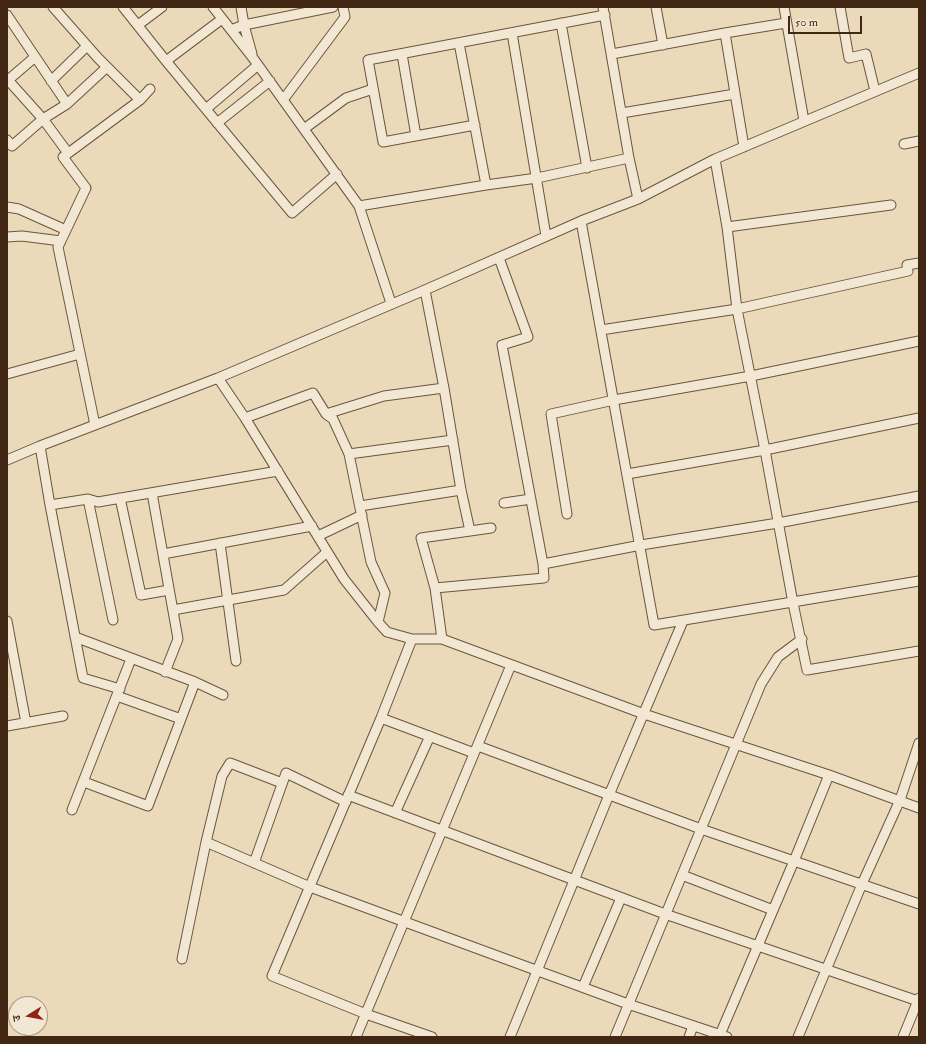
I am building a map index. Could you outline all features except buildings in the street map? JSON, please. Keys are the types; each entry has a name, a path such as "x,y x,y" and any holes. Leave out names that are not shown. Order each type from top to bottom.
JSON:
{"street":[{"path":"53,7 87,46 140,100"},
{"path":"123,7 292,213 337,174"},
{"path":"138,25 162,7"},
{"path":"213,7 256,61 359,206 391,303"},
{"path":"241,7 244,25 256,61"},
{"path":"231,30 244,25 319,8 333,7"},
{"path":"284,100 345,17 343,7"},
{"path":"656,7 663,45"},
{"path":"784,7 804,121"},
{"path":"840,7 849,58 866,54 875,92"},
{"path":"475,125 383,142 368,60 561,23 604,11 629,158 638,199"},
{"path":"7,16 67,104"},
{"path":"166,61 222,18"},
{"path":"561,23 588,168"},
{"path":"612,54 786,23"},
{"path":"512,33 546,236"},
{"path":"725,33 744,147"},
{"path":"459,43 486,185"},
{"path":"51,81 87,46"},
{"path":"402,54 416,136"},
{"path":"35,57 8,81 43,119 68,154"},
{"path":"206,109 256,61"},
{"path":"7,140 12,146 43,119 67,104 107,67"},
{"path":"7,460 218,378 499,258 581,221 638,199 715,159 919,73"},
{"path":"217,123 270,81"},
{"path":"95,425 58,246 86,188 63,157 140,100 150,89"},
{"path":"304,129 346,98 374,89"},
{"path":"622,114 735,94"},
{"path":"904,144 919,141"},
{"path":"359,206 537,178 629,158"},
{"path":"715,159 727,227 737,309 807,670 919,651"},
{"path":"727,227 891,204"},
{"path":"7,207 19,209 66,230"},
{"path":"581,221 641,545 654,625 919,581"},
{"path":"7,237 22,236 61,241"},
{"path":"435,588 544,578 543,564 502,345 528,337 499,258"},
{"path":"601,330 737,309 908,270 907,265 919,263"},
{"path":"425,290 444,388 461,490 470,531"},
{"path":"568,514 552,414 614,400 751,376 919,341"},
{"path":"7,374 80,354"},
{"path":"218,378 245,418 344,579 387,632 412,639 442,639 644,714 829,775 919,808"},
{"path":"326,414 384,396 444,388"},
{"path":"245,418 313,393 326,414 333,419 350,454 371,562 385,593 378,622"},
{"path":"627,474 765,450 919,418"},
{"path":"350,454 453,440"},
{"path":"40,446 83,678 181,719"},
{"path":"50,505 88,499 98,502 278,471"},
{"path":"318,536 361,511 461,490"},
{"path":"152,493 178,639 165,672"},
{"path":"543,564 641,545 778,524 919,496"},
{"path":"120,498 142,595 169,590"},
{"path":"88,499 113,620"},
{"path":"504,503 531,499"},
{"path":"163,554 312,526"},
{"path":"442,639 435,588 421,538 491,528"},
{"path":"220,543 236,661"},
{"path":"173,610 284,590 327,552"},
{"path":"7,621 12,672 26,723"},
{"path":"510,1037 536,970 683,621"},
{"path":"75,637 195,682 223,695"},
{"path":"412,639 381,718 272,976 366,1014 432,1037"},
{"path":"615,1037 761,684 778,658 802,639"},
{"path":"72,810 131,659"},
{"path":"356,1037 405,922 510,665"},
{"path":"84,782 148,806 195,682"},
{"path":"7,726 63,716"},
{"path":"381,718 430,736 609,795 701,829 919,904"},
{"path":"395,813 430,736"},
{"path":"798,1037 862,884 900,800 919,743"},
{"path":"182,959 206,842 222,776 230,763 282,783"},
{"path":"254,863 286,773 347,798 442,830 665,914 826,970 918,999 903,1037"},
{"path":"206,842 310,887 628,1004 722,1036 829,775"},
{"path":"682,875 773,910"},
{"path":"583,987 621,898"},
{"path":"689,1037 693,1026"}]}
